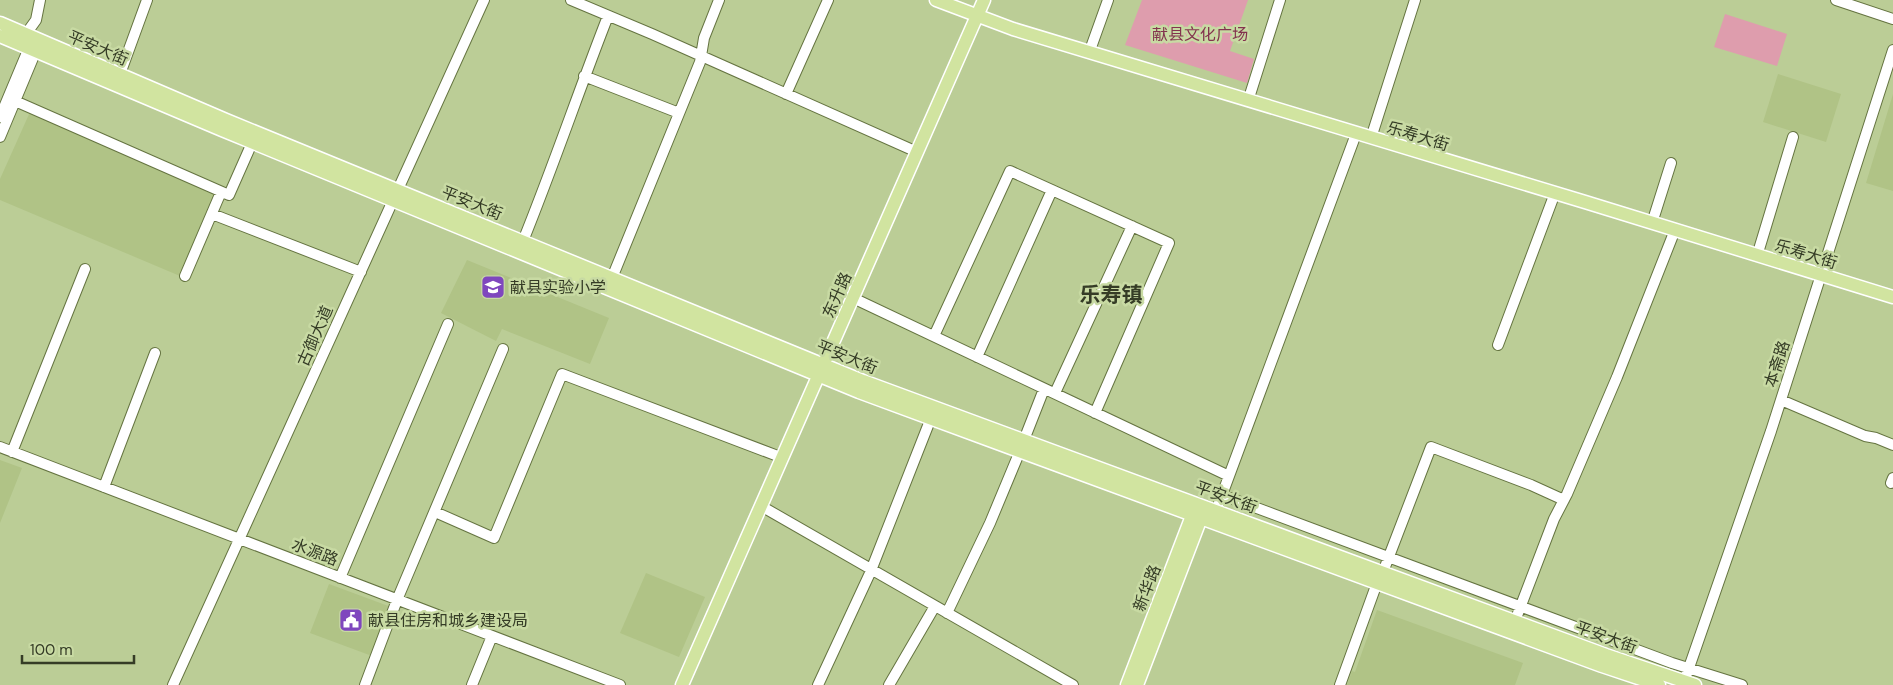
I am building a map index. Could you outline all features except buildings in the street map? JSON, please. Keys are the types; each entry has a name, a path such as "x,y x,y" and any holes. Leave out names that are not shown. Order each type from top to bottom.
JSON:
{"main road":[{"name":"乐寿大街","path":"936,0 1013,30 1893,297"},
{"name":"东升路","path":"682,685 984,0"},
{"name":"平安大街","path":"0,23 33,42 252,143 523,241 931,418 1022,445"},
{"name":"平安大街","path":"0,36 33,42 120,74 395,196 821,370 1380,577 1659,685"},
{"name":"新华路","path":"1127,685 1202,511"},
{"name":"新华路","path":"1137,685 1202,511"},
{"name":"平安大街","path":"1380,577 1515,621 1688,684"}],"street":[{"path":"0,137 15,101 33,42 40,0"},
{"path":"120,74 146,0"},
{"name":"古御大道","path":"173,685 484,0"},
{"path":"571,0 917,152"},
{"path":"612,278 700,62 704,38 719,0"},
{"path":"786,94 828,0"},
{"path":"1089,53 1108,0"},
{"path":"1248,101 1280,0"},
{"path":"1371,138 1415,0"},
{"path":"1836,0 1893,19"},
{"path":"523,241 547,183 584,76 608,16"},
{"path":"0,117 33,42"},
{"name":"本斋路","path":"1688,684 1689,668 1781,400 1893,50"},
{"path":"584,76 679,113"},
{"path":"15,101 229,195 252,143"},
{"path":"1202,511 1222,495 1356,134"},
{"path":"1757,256 1793,137"},
{"path":"1652,223 1671,163"},
{"path":"934,336 1010,171 1169,243 1095,412"},
{"path":"977,357 1052,190"},
{"path":"185,276 221,192"},
{"path":"1498,345 1555,193"},
{"path":"212,214 361,272"},
{"path":"1055,393 1132,226"},
{"path":"1515,621 1554,519 1617,377 1675,230"},
{"path":"12,452 85,269"},
{"path":"853,298 1229,476"},
{"path":"340,578 448,324"},
{"path":"365,685 397,600 503,349"},
{"path":"104,487 155,353"},
{"path":"435,512 494,538 562,374 782,458"},
{"path":"947,612 990,522 1044,388"},
{"path":"1781,400 1865,436 1893,445"},
{"path":"818,685 871,569 931,418"},
{"name":"水源路","path":"0,447 620,685"},
{"path":"1340,685 1380,577 1432,447 1564,500"},
{"path":"1222,495 1689,668 1742,685"},
{"path":"761,506 1073,685"},
{"path":"889,685 935,606"},
{"path":"472,685 492,636"}],"shaded area":[{"path":"1778,74 1841,94 1826,142 1763,122"},
{"path":"1893,94 1893,191 1866,183"},
{"path":"30,112 216,193 180,276 0,200 0,179"},
{"name":"献县实验小学","path":"467,260 609,318 590,364 502,329 496,341 441,313"},
{"path":"0,460 22,468 0,523"},
{"path":"646,573 705,597 679,657 620,633"},
{"name":"献县住房和城乡建设局","path":"329,584 391,607 372,656 310,633"},
{"path":"1377,610 1523,663 1515,685 1347,685 1352,671 1355,672"}],"green space":[{"name":"献县文化广场","path":"1142,0 1248,0 1230,51 1254,59 1247,83 1125,45"},
{"path":"1725,14 1787,34 1777,66 1714,47"}],"place":[{"name":"献县实验小学","path":"493,287"},
{"name":"献县住房和城乡建设局","path":"351,620"}],"district":[{"name":"乐寿镇","path":"1111,295"}]}
